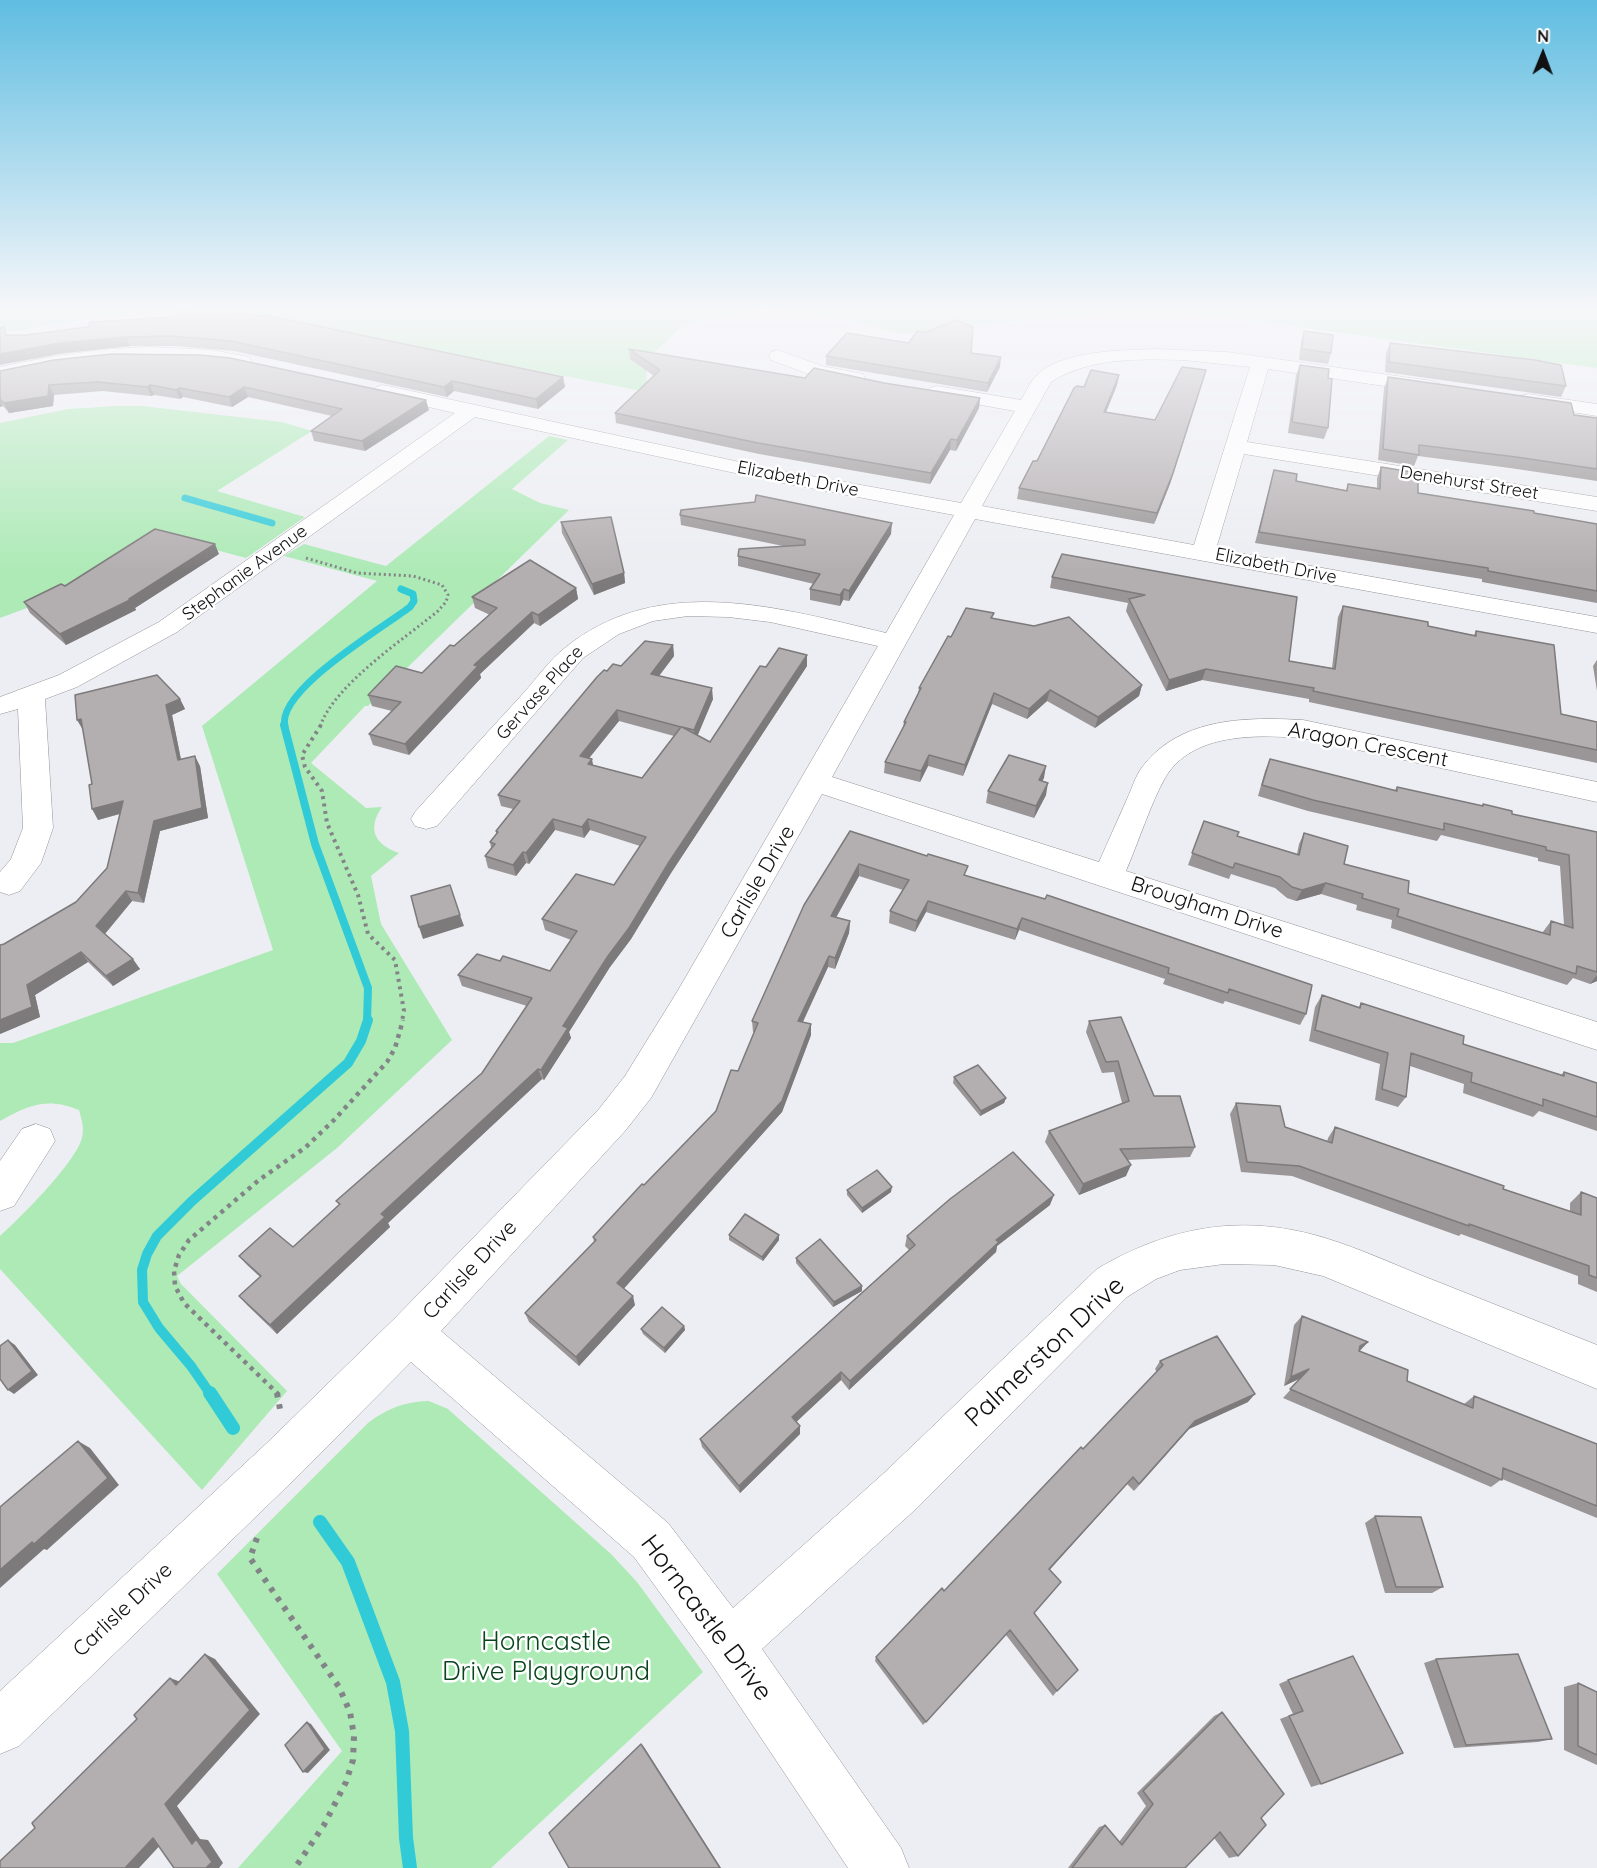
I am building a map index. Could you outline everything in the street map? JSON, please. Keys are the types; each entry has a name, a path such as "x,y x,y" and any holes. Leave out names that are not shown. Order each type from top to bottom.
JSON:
{"street":[{"name":"Elizabeth Drive","path":"412,397 761,472 1597,626"},
{"path":"971,397 1027,406"},
{"name":"Carlisle Drive","path":"0,1727 284,1458 410,1333 612,1120 627,1101 689,1002 816,782 892,642 970,510 1032,397"},
{"path":"1203,552 1251,397"},
{"path":"1505,397 1597,410"},
{"name":"Stephanie Avenue","path":"0,706 104,663 168,627 472,410"},
{"name":"Denehurst Street","path":"1235,446 1597,504"},
{"name":"Gervase Place","path":"426,819 574,652 604,631 628,620 683,608 726,607 751,610 892,642"},
{"path":"9,883 25,863 38,828 30,695"},
{"name":"Aragon Crescent","path":"1109,876 1158,765 1191,741 1228,729 1272,727 1311,731 1597,792"},
{"name":"Brougham Drive","path":"816,782 1597,1036"},
{"path":"0,1193 36,1141"},
{"name":"Palmerston Drive","path":"729,1645 901,1490 1112,1283 1142,1265 1180,1251 1224,1245 1274,1246 1325,1257 1597,1367"},
{"name":"Horncastle Drive","path":"410,1333 651,1540 729,1645 881,1868"}],"path":[{"path":"277,550 353,572 377,575 408,574 423,577 442,585 448,596 447,602 438,611 343,689 325,712 319,731 302,755 305,767 322,791 327,823 358,895 368,934 395,960 404,1011 394,1048 387,1062 306,1147 260,1180 189,1240 180,1251 172,1272 175,1290 184,1303 279,1395 284,1458"},
{"path":"258,1535 250,1558 339,1687 347,1702 355,1734 351,1769 338,1801 295,1868"}],"green space":[{"path":"142,406 282,422 312,431 217,491 305,517 246,558 160,535 43,602 0,618 0,423 68,409"},
{"path":"549,436 568,440 512,489 540,503 569,510 368,706 365,706 311,763 366,808 382,807 375,823 376,836 384,846 399,853 371,876 381,924 452,1040 337,1148 177,1276 181,1284 287,1391 202,1490 0,1269 0,1236 57,1177 76,1152 83,1129 79,1110 57,1104 29,1107 0,1121 0,1043 13,1043 273,950 202,726 377,581 284,556 304,544 386,566"},
{"name":"Horncastle Drive Playground","path":"429,1401 448,1409 611,1554 637,1582 703,1672 491,1868 238,1868 342,1751 217,1574 368,1423 382,1413 397,1407"}],"building":[{"path":"0,397 41,397 4,403"},
{"path":"289,397 413,397 426,400 362,441 311,431 342,409"},
{"path":"632,397 980,398 957,440 951,439 931,473 758,443 615,413"},
{"path":"1069,397 1110,397 1104,412 1155,420 1167,397 1197,397 1173,473 1157,513 1019,488 1033,461 1037,461"},
{"path":"1295,397 1331,397 1328,428 1292,422"},
{"path":"1387,397 1530,397 1571,403 1574,415 1597,418 1597,469 1419,445 1419,455 1383,449"},
{"path":"1381,467 1418,473 1418,493 1534,511 1534,513 1597,524 1597,591 1488,571 1488,568 1259,532 1274,470 1297,474 1296,481 1347,491 1348,484 1380,489"},
{"path":"756,495 892,523 849,591 844,589 840,595 810,589 820,574 738,556 739,549 805,545 805,540 680,515 681,510 755,502"},
{"path":"611,517 624,573 592,584 561,522"},
{"path":"155,529 215,544 130,600 60,634 24,602 61,584 65,586"},
{"path":"1062,554 1297,597 1289,661 1335,669 1343,606 1428,622 1428,626 1476,636 1476,631 1554,645 1561,714 1597,722 1597,750 1313,691 1314,688 1206,669 1169,680 1129,599 1145,595 1052,577"},
{"path":"530,560 576,588 538,615 532,612 474,665 478,666 405,744 369,734 401,702 368,695 396,666 422,673 450,645 454,646 497,608 472,597"},
{"path":"966,608 994,613 991,618 1034,626 1069,617 1142,685 1098,717 1050,690 1029,709 994,693 965,765 929,755 921,771 885,762 906,722 904,722 921,688 919,688"},
{"path":"645,641 673,645 651,674 712,688 694,730 682,727 710,742 760,666 766,667 779,648 807,655 563,1026 568,1028 541,1070 538,1069 381,1214 385,1217 270,1325 239,1296 261,1276 239,1256 270,1228 293,1247 340,1204 336,1201 482,1073 532,998 458,975 477,954 500,961 503,956 550,971 577,931 542,919 576,874 614,885 646,837 588,819 582,827 553,819 526,853 523,852 513,865 485,856 495,844 490,842 498,832 496,831 520,801 498,795 597,677 613,664 621,666","holes":["617,710 681,727 642,778 588,764 592,759 580,756"]},
{"path":"157,675 180,699 166,705 178,760 195,756 202,808 154,821 138,893 126,891 96,926 133,959 106,976 81,952 27,985 32,1007 0,1020 0,945 76,902 107,868 123,801 92,809 89,785 92,784 81,719 77,720 75,695"},
{"path":"1009,755 1046,766 1039,780 1048,783 1036,806 988,791"},
{"path":"1270,759 1397,791 1397,787 1483,806 1483,804 1512,811 1512,814 1597,832 1597,972 1577,966 1576,974 1397,916 1399,909 1362,898 1363,894 1326,883 1302,890 1292,887 1280,877 1235,863 1233,868 1192,853 1204,821 1239,832 1237,836 1299,855 1304,833 1348,846 1344,864 1409,881 1408,893 1550,935 1551,921 1573,928 1569,855 1546,850 1546,847 1444,823 1444,830 1313,800 1262,785"},
{"path":"850,831 927,856 928,854 968,866 964,875 1045,899 1047,895 1312,985 1306,1014 1229,989 1228,993 1168,973 1169,968 1022,918 1017,929 928,901 917,921 890,911 909,880 859,864 831,916 850,921 835,958 829,956 798,1021 811,1024 782,1101 617,1283 633,1296 576,1357 525,1313 596,1240 593,1237 642,1184 644,1185 716,1111 731,1070 738,1071 758,1023 752,1021 804,905"},
{"path":"450,885 460,915 419,927 411,896"},
{"path":"1322,995 1360,1008 1361,1003 1464,1036 1463,1044 1564,1076 1564,1072 1597,1083 1597,1117 1543,1099 1543,1106 1471,1082 1472,1073 1411,1053 1406,1097 1382,1089 1388,1053 1315,1030"},
{"path":"1121,1017 1154,1096 1180,1096 1195,1147 1120,1149 1131,1165 1083,1184 1049,1131 1129,1101 1118,1061 1106,1062 1089,1021"},
{"path":"978,1065 1006,1098 981,1111 954,1077"},
{"path":"1236,1103 1280,1106 1285,1127 1332,1143 1335,1127 1581,1215 1581,1192 1597,1198 1597,1278 1589,1275 1589,1266 1299,1166 1247,1162"},
{"path":"1013,1152 1054,1195 996,1240 999,1242 850,1381 841,1372 792,1417 800,1426 739,1486 700,1439 915,1245 907,1236 950,1199"},
{"path":"877,1170 892,1187 862,1208 847,1190"},
{"path":"745,1214 779,1235 762,1257 729,1235"},
{"path":"820,1239 862,1286 834,1302 796,1258"},
{"path":"662,1307 684,1326 664,1348 641,1329"},
{"path":"1302,1316 1368,1342 1360,1346 1359,1351 1408,1370 1407,1381 1473,1408 1474,1396 1597,1444 1597,1506 1503,1468 1502,1480 1290,1389 1309,1369 1291,1377"},
{"path":"1217,1336 1255,1394 1195,1421 1139,1484 1133,1477 1049,1569 1061,1582 1034,1613 1078,1670 1057,1691 1010,1630 926,1722 876,1657 942,1588 944,1591 1081,1447 1083,1449 1163,1365 1160,1361"},
{"path":"8,1340 32,1371 8,1390 0,1379 0,1346"},
{"path":"78,1441 108,1478 34,1544 32,1542 0,1570 0,1507"},
{"path":"1375,1516 1421,1517 1443,1587 1396,1587"},
{"path":"205,1654 250,1710 165,1804 192,1844 196,1839 212,1862 206,1868 174,1868 153,1838 125,1868 0,1868 0,1861 35,1828 32,1823 137,1719 134,1715 170,1678 176,1685"},
{"path":"1518,1654 1552,1739 1466,1745 1436,1659"},
{"path":"1353,1656 1403,1753 1321,1784 1289,1716 1303,1711 1288,1680"},
{"path":"1578,1683 1597,1692 1597,1755 1578,1746"},
{"path":"1222,1712 1284,1794 1261,1818 1266,1825 1238,1856 1220,1832 1185,1868 1072,1868 1105,1825 1122,1845 1153,1804 1143,1791"},
{"path":"307,1722 325,1749 303,1772 285,1745"},
{"path":"641,1744 720,1868 569,1868 549,1833"}],"waterway":[{"path":"185,498 272,523"},
{"path":"285,727 286,712 313,678 356,644 410,607 414,601 413,594 401,589"},
{"path":"284,725 315,844 368,988 367,1021"},
{"path":"211,1395 191,1366 159,1328 143,1302 142,1270 147,1254 157,1236 192,1201 348,1063 361,1041 368,1020"},
{"path":"210,1393 233,1428"},
{"path":"320,1522 348,1562 393,1682 402,1731 406,1838 410,1868"}]}
